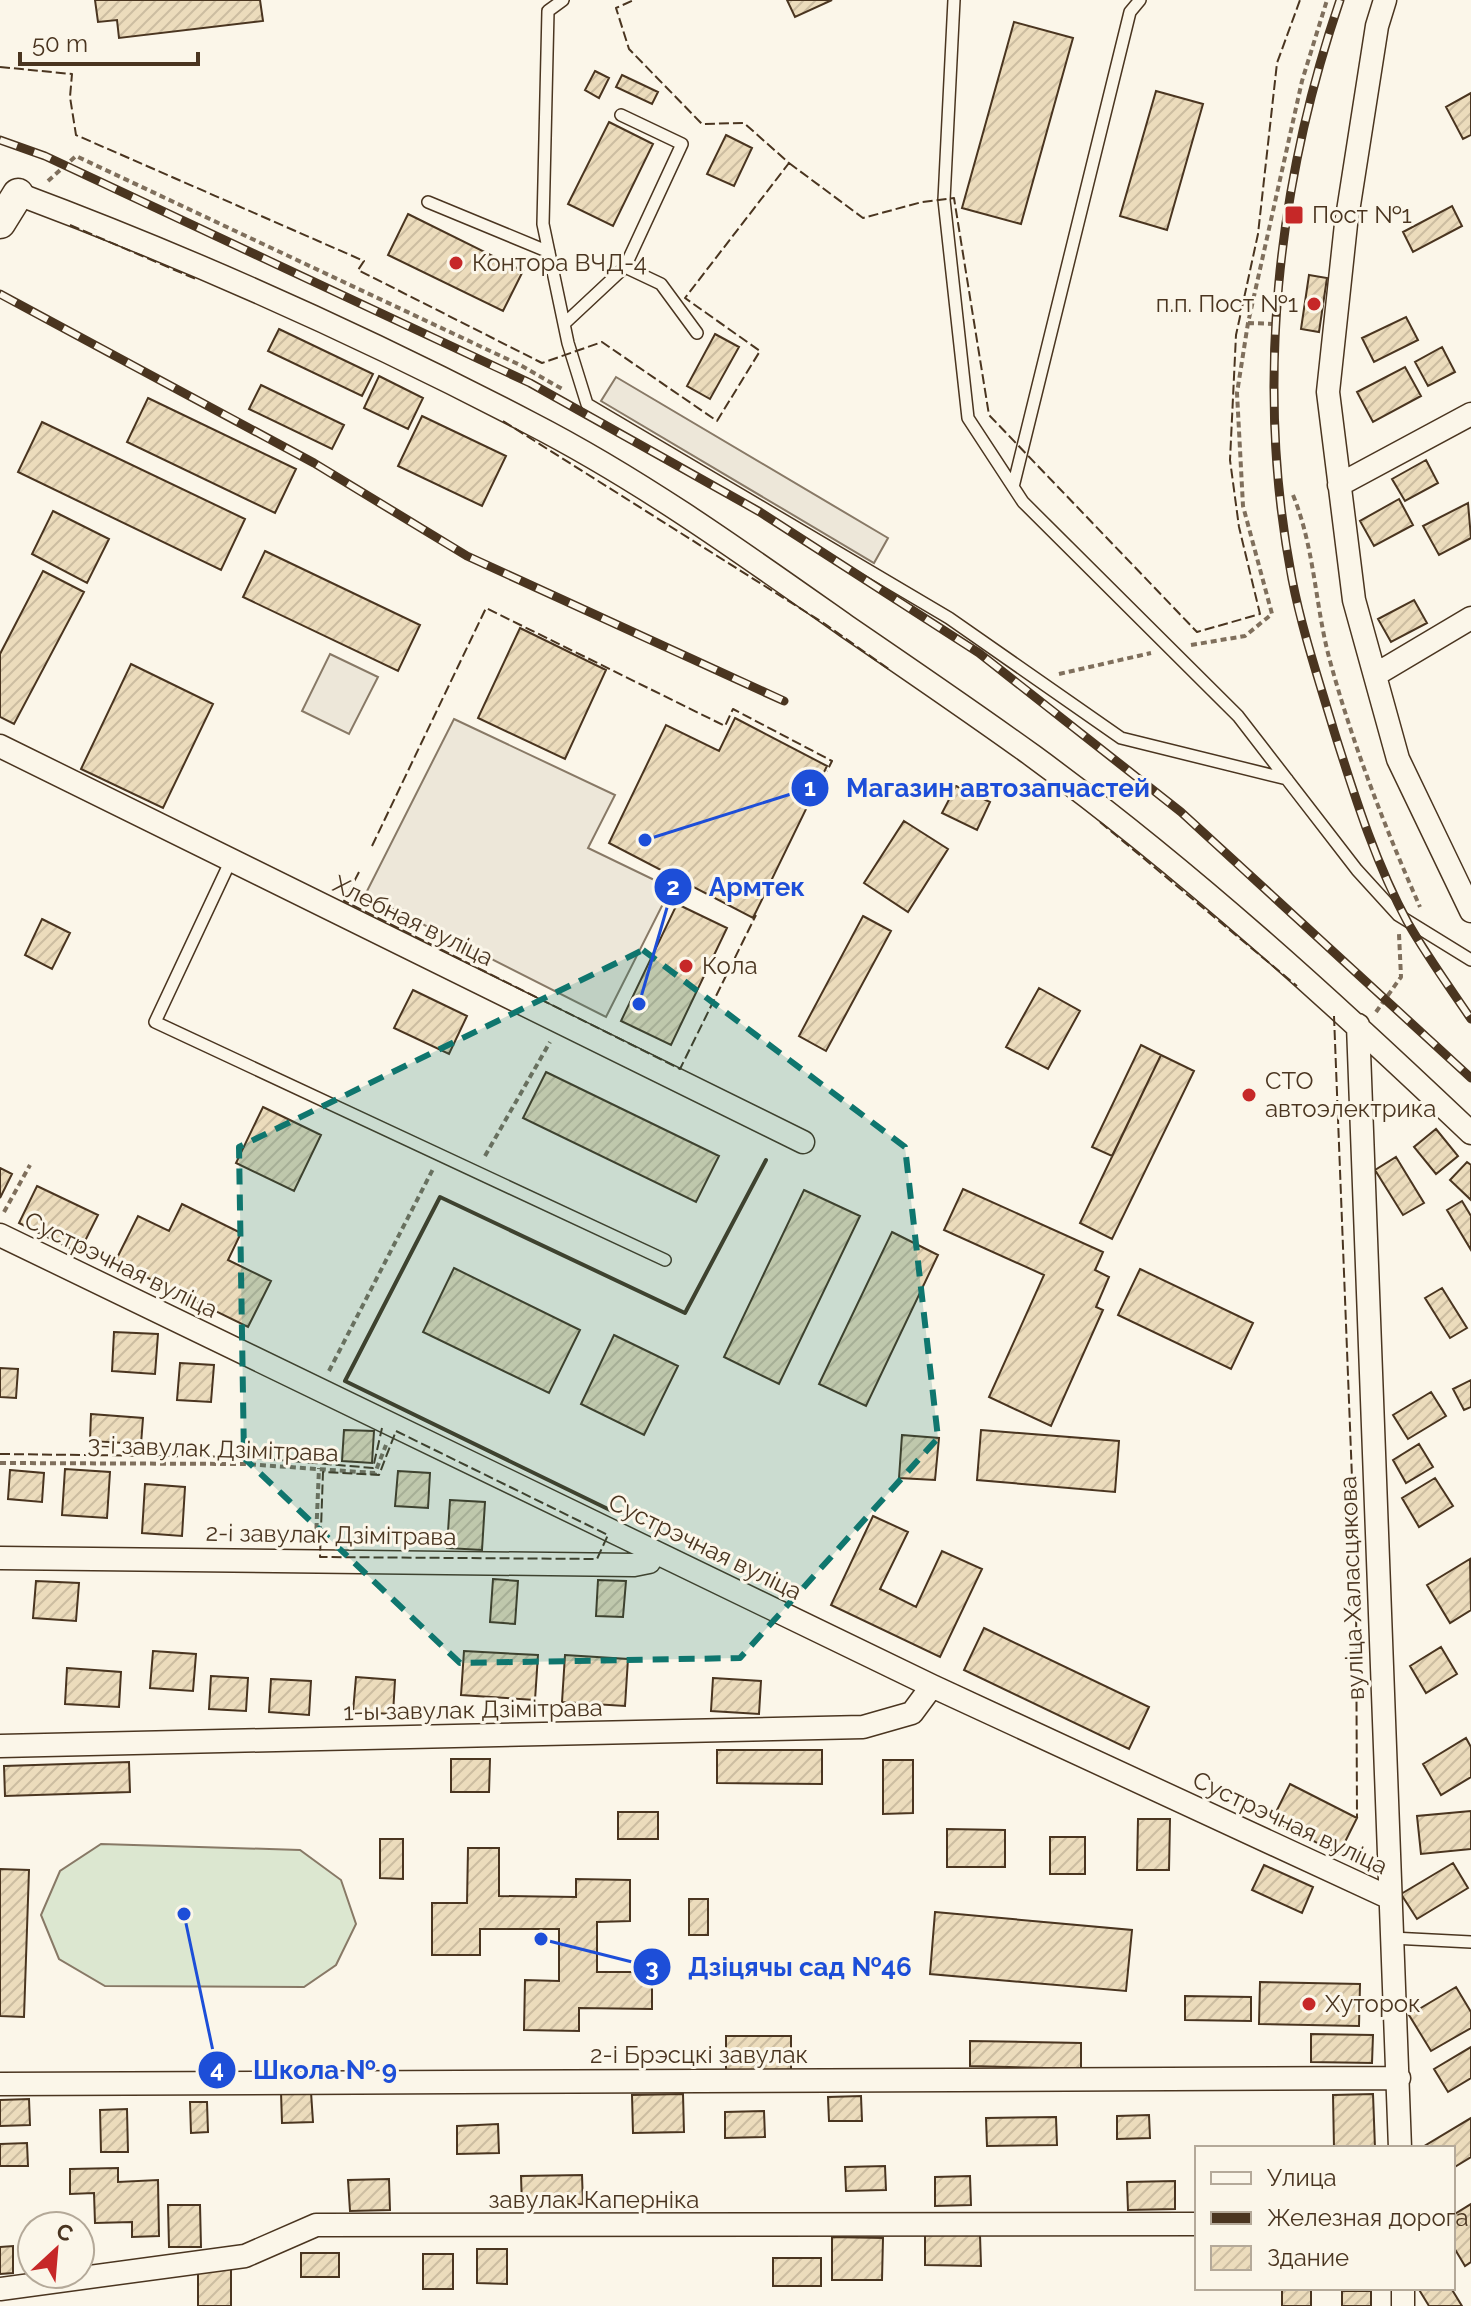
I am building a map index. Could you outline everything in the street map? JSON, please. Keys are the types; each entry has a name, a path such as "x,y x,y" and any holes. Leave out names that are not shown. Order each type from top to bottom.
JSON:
{"street":[{"path":"1385,0 1377,26 1346,224 1328,392 1354,600 1398,759 1471,911"},
{"path":"0,223 18,194 100,224 344,333 531,423 648,491 1035,757 1280,955 1471,1133"},
{"path":"1339,485 1471,414"},
{"path":"1375,675 1471,618"},
{"name":"Хлебная вуліца","path":"0,746 803,1142"},
{"name":"вуліца Халасцякова","path":"1358,1025 1400,2146"},
{"name":"Сустрэчная вуліца","path":"0,1235 932,1686 1390,1898"},
{"name":"2-і завулак Дзімітрава","path":"0,1558 634,1565 649,1562 655,1552"},
{"name":"1-ы завулак Дзімітрава","path":"0,1746 863,1727 912,1713 932,1686"},
{"name":"2-і Брэсцкі завулак","path":"0,2084 1399,2078"},
{"name":"завулак Каперніка","path":"0,2289 245,2256 316,2225 1195,2224"}],"lane":[{"path":"563,0 548,11 543,224 564,324 587,404 604,408 863,562 1121,738 1287,779"},
{"path":"954,0 944,200 968,418 1023,502 1238,716 1357,870 1398,915 1471,960"},
{"path":"1013,487 1130,12 1140,0"},
{"path":"564,324 625,267 682,144 621,115"},
{"path":"428,202 549,252"},
{"path":"625,267 661,284 697,333"},
{"path":"231,860 155,1022 665,1260"},
{"path":"1392,1938 1471,1942"}],"path":[{"path":"1037,679 1170,648 1245,636 1272,614 1243,506 1237,393 1248,323 1302,81 1327,0"},
{"path":"18,194 56,178 76,156 520,365 587,404"},
{"path":"1248,323 1275,324"},
{"path":"1293,495 1305,523 1329,658 1353,734 1434,938"},
{"path":"1379,1010 1401,977 1398,915"},
{"path":"476,1172 561,1023"},
{"path":"320,1391 440,1157"},
{"path":"0,1221 30,1165"},
{"name":"3-і завулак Дзімітрава","path":"0,1463 245,1464 375,1473 394,1425"},
{"path":"315,1561 319,1468"}],"highlighted area":[{"path":"643,950 905,1147 938,1438 740,1658 460,1663 244,1458 239,1147"}],"green space":[{"path":"101,1844 300,1850 341,1880 356,1924 336,1965 304,1987 105,1986 59,1959 41,1915 60,1871"}],"shaded area":[{"path":"616,377 888,538 874,563 601,401"},
{"path":"330,654 378,677 349,734 302,711"},
{"path":"454,719 615,795 588,848 671,888 606,1017 365,895"}],"building":[{"path":"95,0 260,0 263,21 119,38 117,20 98,22"},
{"path":"787,0 832,0 795,17"},
{"path":"1014,22 1073,38 1021,224 962,208"},
{"path":"595,71 609,78 599,98 585,90"},
{"path":"622,75 658,92 652,104 616,87"},
{"path":"1156,91 1203,104 1167,230 1120,216"},
{"path":"1471,93 1471,135 1463,139 1446,107"},
{"path":"609,122 653,144 613,226 568,204"},
{"path":"726,135 752,148 734,186 707,174"},
{"path":"1452,206 1462,226 1413,252 1403,232"},
{"name":"Контора ВЧД-4","path":"408,214 523,271 503,311 388,255"},
{"name":"п.п. Пост №1","path":"1309,275 1327,278 1319,332 1301,329"},
{"path":"1406,317 1418,340 1374,362 1362,338"},
{"path":"279,329 373,374 362,396 268,351"},
{"path":"715,334 739,347 710,399 687,386"},
{"path":"1442,347 1455,372 1428,386 1415,362"},
{"path":"1405,367 1421,396 1373,422 1357,392"},
{"path":"379,376 423,398 408,429 364,408"},
{"path":"261,385 344,425 332,449 249,409"},
{"path":"148,398 296,469 275,513 127,442"},
{"path":"422,416 506,456 482,506 398,466"},
{"path":"42,422 245,519 221,570 18,472"},
{"path":"1426,460 1438,483 1405,501 1392,479"},
{"path":"1399,499 1413,525 1374,546 1360,521"},
{"path":"1468,503 1471,538 1439,555 1423,526"},
{"path":"53,511 109,539 87,583 32,554"},
{"path":"265,551 420,625 398,671 243,597"},
{"path":"43,571 84,592 14,724 0,717 0,654"},
{"path":"1414,600 1427,623 1391,642 1378,619"},
{"path":"520,628 606,670 565,759 478,718"},
{"path":"131,664 213,704 163,808 81,769"},
{"path":"735,718 827,766 753,918 609,843 666,725 719,751"},
{"path":"956,786 990,802 977,830 942,813"},
{"path":"904,821 948,849 908,912 864,883"},
{"path":"677,904 727,928 671,1045 621,1021"},
{"path":"863,916 891,931 826,1051 799,1036"},
{"path":"42,919 70,933 52,969 25,955"},
{"path":"1039,988 1080,1011 1048,1069 1006,1047"},
{"path":"413,990 467,1016 449,1054 394,1028"},
{"path":"1141,1045 1161,1055 1112,1156 1092,1147"},
{"path":"1161,1055 1194,1071 1112,1239 1080,1223"},
{"path":"546,1072 719,1156 696,1202 523,1118"},
{"path":"263,1107 321,1135 294,1191 236,1163"},
{"path":"1436,1129 1458,1156 1436,1174 1414,1147"},
{"path":"1396,1157 1424,1203 1403,1215 1375,1170"},
{"path":"1467,1162 1471,1165 1471,1200 1450,1180"},
{"path":"0,1168 12,1174 0,1198"},
{"path":"37,1186 98,1215 79,1253 19,1223"},
{"path":"963,1189 1103,1252 1095,1270 1109,1277 1096,1307 1103,1310 1051,1426 989,1397 1044,1275 944,1230"},
{"path":"804,1190 860,1216 779,1384 724,1357"},
{"path":"1462,1201 1471,1216 1471,1250 1447,1210"},
{"path":"182,1204 241,1233 228,1260 271,1281 248,1327 115,1262 138,1216 169,1231"},
{"path":"892,1232 938,1255 866,1406 819,1384"},
{"path":"454,1268 580,1330 549,1393 423,1332"},
{"path":"1140,1269 1253,1323 1231,1369 1118,1315"},
{"path":"1442,1288 1467,1328 1450,1338 1425,1298"},
{"path":"114,1332 158,1334 155,1374 112,1371"},
{"path":"614,1335 678,1366 644,1435 581,1404"},
{"path":"180,1363 214,1365 211,1402 177,1400"},
{"path":"0,1368 18,1369 16,1398 0,1397"},
{"path":"1471,1380 1471,1407 1464,1410 1453,1389"},
{"path":"1431,1392 1446,1416 1408,1439 1393,1415"},
{"path":"91,1414 143,1418 141,1444 90,1441"},
{"path":"344,1430 374,1431 372,1463 342,1461"},
{"path":"981,1430 1119,1441 1115,1492 977,1480"},
{"path":"902,1435 939,1438 935,1480 899,1478"},
{"path":"1419,1444 1433,1467 1406,1483 1393,1460"},
{"path":"65,1469 110,1472 107,1518 62,1515"},
{"path":"10,1470 44,1473 42,1502 8,1499"},
{"path":"398,1471 430,1473 428,1508 395,1506"},
{"path":"1435,1478 1453,1506 1419,1527 1402,1498"},
{"path":"145,1484 185,1487 182,1536 142,1533"},
{"path":"450,1500 485,1502 482,1550 447,1548"},
{"path":"873,1516 908,1532 880,1589 916,1607 942,1551 982,1569 940,1657 831,1605"},
{"path":"1470,1559 1471,1610 1450,1623 1427,1585"},
{"path":"493,1579 518,1581 515,1624 490,1622"},
{"path":"598,1580 626,1581 623,1617 596,1616"},
{"path":"36,1581 79,1583 76,1621 33,1618"},
{"path":"984,1628 1149,1707 1129,1749 964,1670"},
{"path":"1441,1647 1457,1674 1426,1693 1410,1666"},
{"path":"153,1651 196,1654 193,1691 150,1688"},
{"path":"464,1651 538,1655 535,1700 461,1695"},
{"path":"565,1655 628,1659 625,1706 562,1702"},
{"path":"67,1668 121,1672 119,1707 65,1704"},
{"path":"211,1676 248,1678 246,1711 209,1709"},
{"path":"356,1677 395,1680 393,1714 353,1712"},
{"path":"713,1678 761,1681 759,1714 711,1711"},
{"path":"271,1679 311,1681 309,1715 269,1712"},
{"path":"1466,1738 1471,1747 1471,1777 1441,1795 1423,1764"},
{"path":"717,1750 822,1750 822,1784 717,1783"},
{"path":"451,1759 490,1759 489,1792 451,1792"},
{"path":"883,1760 913,1760 913,1813 883,1814"},
{"path":"129,1762 130,1792 5,1796 4,1766"},
{"path":"1290,1784 1357,1818 1339,1854 1272,1820"},
{"path":"1471,1811 1471,1849 1421,1854 1417,1816"},
{"path":"618,1812 658,1812 658,1839 618,1839"},
{"path":"1138,1819 1170,1819 1169,1870 1137,1870"},
{"path":"947,1829 1005,1830 1005,1867 947,1867"},
{"path":"1050,1837 1085,1837 1085,1874 1050,1874"},
{"path":"380,1839 403,1839 403,1879 380,1878"},
{"path":"468,1848 499,1848 499,1896 576,1897 576,1879 630,1880 630,1921 597,1922 597,1972 652,1972 652,2009 579,2008 579,2031 524,2030 525,1980 559,1981 559,1929 480,1929 480,1955 432,1955 432,1903 467,1903"},
{"path":"1453,1863 1468,1888 1417,1919 1401,1894"},
{"path":"1264,1865 1313,1887 1302,1913 1252,1890"},
{"path":"0,1869 29,1870 24,2017 0,2016"},
{"path":"689,1899 708,1899 708,1935 689,1935"},
{"path":"935,1912 1132,1930 1126,1991 930,1974"},
{"name":"Хуторок","path":"1260,1982 1360,1984 1359,2026 1259,2024"},
{"path":"1456,1987 1471,2012 1471,2028 1431,2051 1409,2015"},
{"path":"1185,1996 1251,1997 1251,2021 1185,2020"},
{"path":"1311,2034 1373,2035 1372,2063 1311,2062"},
{"path":"726,2036 791,2036 791,2070 726,2070"},
{"path":"970,2041 1081,2043 1081,2069 970,2066"},
{"path":"1471,2047 1471,2078 1448,2092 1434,2069"},
{"path":"281,2092 311,2092 313,2122 282,2123"},
{"path":"683,2094 684,2132 633,2133 632,2095"},
{"path":"1373,2094 1375,2146 1334,2146 1333,2095"},
{"path":"861,2096 862,2121 829,2121 828,2097"},
{"path":"29,2099 30,2125 0,2126 0,2100"},
{"path":"190,2102 207,2102 208,2132 191,2133"},
{"path":"127,2109 128,2152 101,2152 100,2110"},
{"path":"764,2111 765,2137 725,2138 725,2112"},
{"path":"1149,2115 1150,2138 1117,2139 1117,2116"},
{"path":"1056,2117 1057,2145 987,2146 986,2118"},
{"path":"1471,2118 1471,2157 1455,2167 1455,2146 1424,2146"},
{"path":"498,2124 499,2153 457,2154 457,2126"},
{"path":"27,2143 28,2166 0,2166 0,2144"},
{"path":"885,2166 886,2190 846,2191 845,2167"},
{"path":"118,2168 118,2182 158,2180 159,2236 132,2237 132,2222 96,2223 94,2193 70,2194 70,2169"},
{"path":"582,2175 583,2204 522,2206 521,2176"},
{"path":"970,2176 971,2205 935,2206 935,2177"},
{"path":"389,2179 390,2210 350,2211 348,2180"},
{"path":"1175,2181 1175,2209 1128,2210 1127,2182"},
{"path":"1471,2204 1471,2262 1465,2266 1455,2249 1455,2214"},
{"path":"168,2205 200,2205 201,2247 169,2247"},
{"path":"925,2235 980,2235 981,2266 925,2265"},
{"path":"832,2237 883,2238 882,2280 832,2280"},
{"path":"13,2246 13,2273 0,2274 0,2247"},
{"path":"477,2249 507,2249 507,2284 477,2283"},
{"path":"301,2253 339,2253 339,2277 301,2277"},
{"path":"423,2254 453,2254 453,2289 423,2289"},
{"path":"773,2258 821,2258 821,2286 773,2286"},
{"path":"198,2268 231,2268 231,2306 198,2306"},
{"path":"1282,2290 1311,2290 1311,2306 1282,2306"},
{"path":"1419,2290 1452,2290 1462,2306 1429,2306"},
{"path":"1342,2291 1371,2291 1371,2306 1342,2306"}],"railway":[{"path":"1340,0 1318,70 1301,141 1278,286 1274,360 1275,433 1281,506 1292,579 1306,636 1366,829 1408,923 1471,1019"},
{"path":"0,140 45,156 530,383 760,512 979,653 1181,812 1471,1078"},
{"path":"0,294 314,463 467,556 784,701"}],"fence":[{"path":"0,67 72,74 70,97 76,135 364,261 358,270 542,363 602,342 717,421 760,351 685,298 789,163 744,123 702,124 629,49 616,8 634,0"},
{"path":"789,163 863,218 922,202 954,198 989,415 1197,632 1260,614 1239,527 1230,460 1236,335 1258,234 1277,63 1300,0"},
{"path":"70,225 198,280"},
{"path":"503,421 825,624 890,670"},
{"path":"372,846 486,608 725,726 733,709 832,761 827,771"},
{"path":"1100,822 1297,986"},
{"path":"359,872 344,901 680,1069 756,915"},
{"path":"1334,1016 1356,1581 1357,1818"},
{"path":"0,1454 245,1457 373,1468 382,1428"},
{"path":"396,1431 608,1535 597,1559 320,1557 323,1472 379,1475 396,1431"}],"wall":[{"path":"612,1511 345,1381 440,1197 685,1313 766,1160"}],"place":[{"name":"Пост №1","path":"1294,215"},
{"name":"Контора ВЧД-4","path":"456,263"},
{"name":"п.п. Пост №1","path":"1314,304"},
{"name":"Магазин автозапчастей","path":"645,840"},
{"name":"Кола","path":"686,966"},
{"name":"Армтек","path":"639,1004"},
{"name":"СТО автоэлектрика","path":"1249,1095"},
{"name":"Школа № 9","path":"184,1914"},
{"name":"Дзіцячы сад №46","path":"541,1939"},
{"name":"Хуторок","path":"1309,2004"}]}
